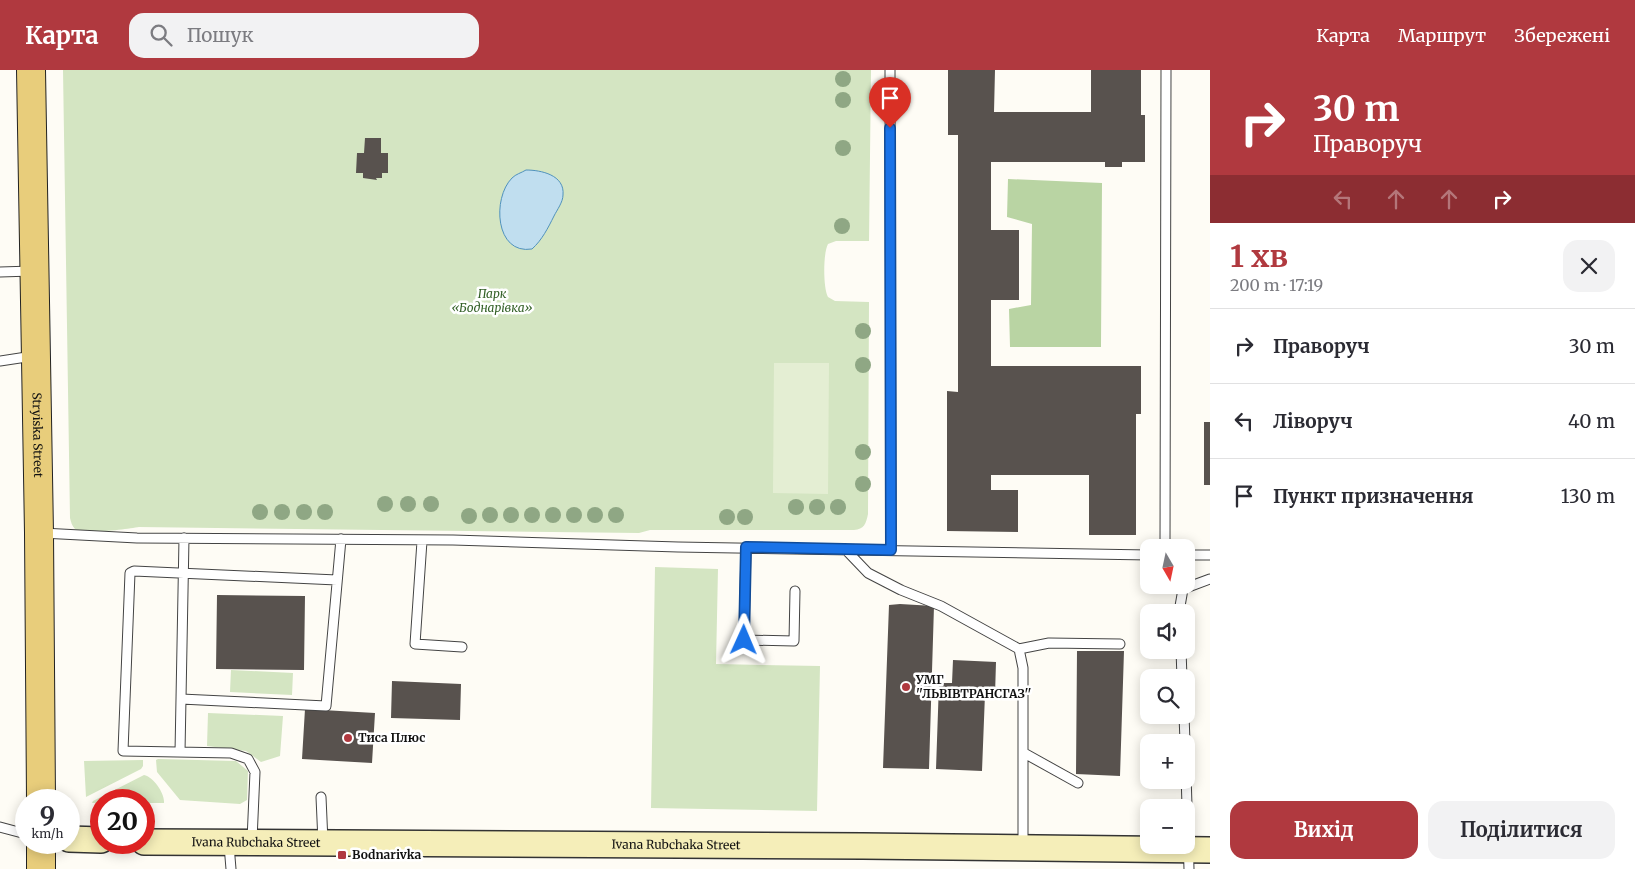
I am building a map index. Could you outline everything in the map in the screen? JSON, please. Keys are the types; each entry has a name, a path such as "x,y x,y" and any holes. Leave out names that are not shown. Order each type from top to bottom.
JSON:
{"main road":[{"name":"Stryiska Street","path":"31,70 39,533 41,789"},
{"path":"41,854 42,869"}],"street":[{"name":"Ivana Rubchaka Street","path":"155,842 863,846 1023,849 1196,856"}],"lane":[{"path":"890,70 891,550"},
{"path":"1165,539 1166,70"},
{"path":"0,272 35,271"},
{"path":"0,361 36,355"},
{"path":"39,533 137,538 341,539 1140,555"},
{"path":"180,752 184,538"},
{"path":"181,698 326,706 341,539"},
{"path":"422,541 415,644 462,647"},
{"path":"746,547 744,640 794,642 795,591"},
{"path":"845,549 868,573 901,590 941,606 1019,649 1050,643 1120,644"},
{"path":"1195,555 1210,555"},
{"path":"231,869 240,843 255,772 248,760 231,753 123,751 130,573 134,571 337,580"},
{"path":"1181,604 1184,589 1210,579"},
{"path":"1019,649 1023,668 1023,849"},
{"path":"1024,753 1078,783"},
{"path":"1188,789 1196,856"},
{"path":"321,797 323,843"},
{"path":"0,827 15,831"}],"green space":[{"name":"Парк «Боднарівка»","path":"63,70 871,70 869,241 836,241 828,244 824,270 828,297 835,301 869,302 868,514 865,523 862,527 854,530 650,530 639,533 139,527 88,532 75,529 70,518"},
{"path":"1008,179 1102,183 1101,347 1010,347 1009,309 1031,305 1032,224 1007,217"},
{"path":"774,363 829,363 828,494 773,493"},
{"path":"655,567 718,569 716,664 820,666 817,811 651,808"},
{"path":"231,670 293,673 292,695 230,692"},
{"path":"208,713 283,716 280,756 261,762 246,751 207,746"},
{"path":"143,760 143,766 141,769 102,789 90,789 90,795 86,797 84,761"},
{"path":"156,760 236,761 248,771 247,800 240,804 180,800 157,772"},
{"path":"144,775 148,776 158,786 163,795 164,803 155,803 155,789 117,789"}],"water":[{"path":"526,170 551,175 556,178 563,188 563,198 560,206 539,242 532,249 520,248 510,243 504,234 500,211 501,198 506,187 512,178"}],"building":[{"path":"948,70 995,70 994,112 1091,112 1091,70 1141,70 1141,115 1145,115 1145,162 1122,162 1122,167 1105,167 1105,162 991,162 991,230 1019,230 1019,300 991,300 991,366 1141,366 1141,414 1136,414 1136,535 1089,535 1089,475 991,475 991,490 1018,490 1018,532 947,531 947,391 958,392 958,135 948,135"},
{"path":"365,138 381,138 381,153 388,153 388,173 382,173 382,178 376,178 377,180 363,178 363,173 356,173 357,153 364,153"},
{"path":"1204,422 1210,422 1210,485 1204,485"},
{"path":"217,595 305,596 304,670 216,669"},
{"path":"889,605 934,606 929,769 883,768"},
{"path":"1077,651 1124,651 1120,776 1076,774"},
{"path":"953,660 996,662 995,695 985,694 982,771 936,769 939,683 952,683"},
{"path":"392,681 461,684 460,720 391,718"},
{"path":"305,709 375,713 372,763 302,759"}],"place":[{"name":"УМГ ''ЛЬВІВТРАНСГАЗ''","path":"906,687"},
{"name":"Тиса Плюс","path":"348,738"},
{"name":"Bodnarivka","path":"342,855"}],"route":[{"path":"744,640 746,547 891,550 890,128"}]}
